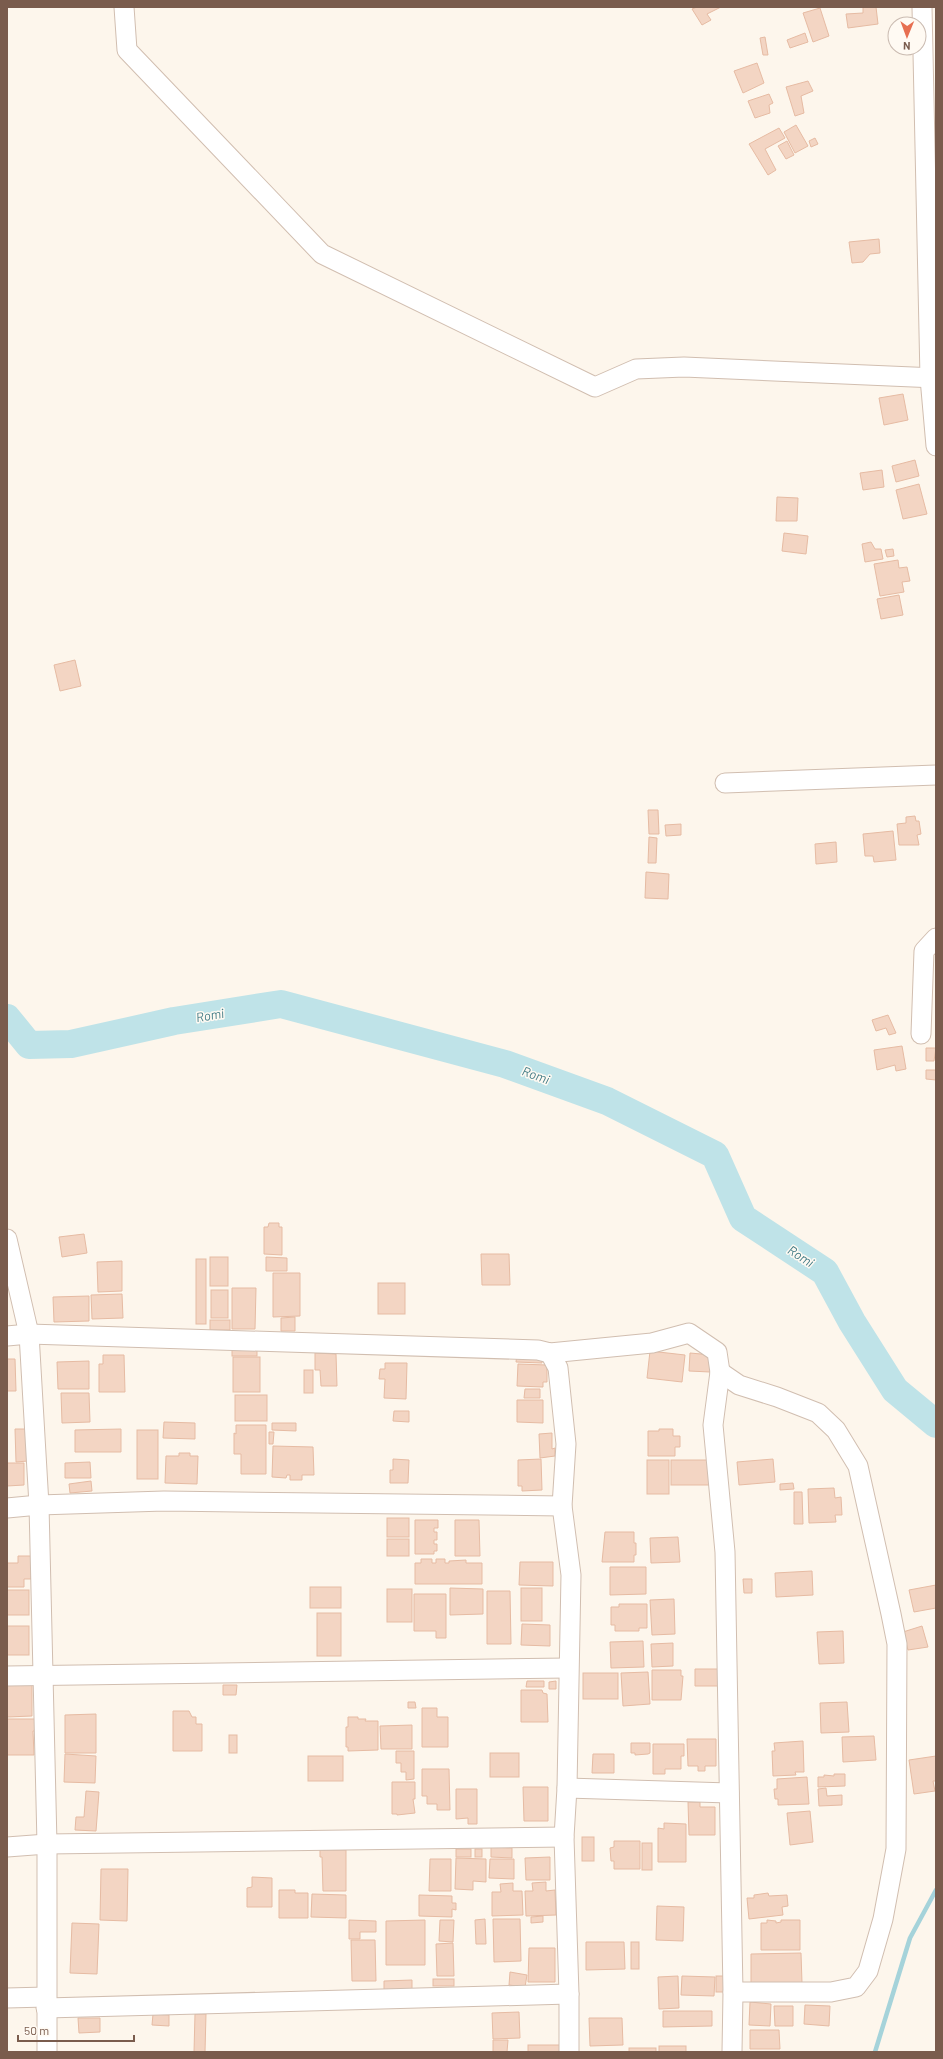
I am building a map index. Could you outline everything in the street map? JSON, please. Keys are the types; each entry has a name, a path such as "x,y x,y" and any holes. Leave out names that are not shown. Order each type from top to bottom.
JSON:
{"street":[{"path":"124,7 127,50 322,254 595,387 636,369 684,367 933,378"},
{"path":"922,7 930,94 933,378 936,446"},
{"path":"725,783 936,775"},
{"path":"921,1034 924,951 936,938"},
{"path":"7,1239 29,1334 39,1505 47,1844 47,2052"},
{"path":"7,1336 29,1334 538,1350 550,1353 652,1343 689,1333 717,1352 720,1372 713,1425 725,1552 733,1992 732,2052"},
{"path":"550,1353 558,1368 566,1444 562,1506 571,1575 568,1668 567,1788 564,1837 569,1994 569,2052"},
{"path":"720,1372 739,1385 777,1397 818,1413 836,1430 858,1466 897,1644 896,1849 883,1919 868,1971 856,1987 831,1992 733,1992"},
{"path":"7,1508 39,1505 164,1501 562,1506"},
{"path":"7,1676 568,1668"},
{"path":"567,1788 729,1793"},
{"path":"7,1847 47,1844 564,1837"},
{"path":"7,1998 46,2003 569,1994"}],"building":[{"path":"697,7 721,7 707,14 711,20 702,25 692,9"},
{"path":"863,7 876,7 878,24 848,28 846,14 863,13"},
{"path":"820,8 829,36 813,42 803,13"},
{"path":"805,33 808,42 790,48 787,40"},
{"path":"765,37 768,55 763,55 760,38"},
{"path":"757,63 764,83 743,93 734,71"},
{"path":"808,81 813,91 801,96 804,113 795,116 786,87"},
{"path":"769,94 773,103 769,105 770,113 755,118 748,101"},
{"path":"796,125 808,146 795,153 784,132"},
{"path":"779,128 785,138 765,149 776,170 768,175 749,144"},
{"path":"815,138 818,144 811,147 809,141"},
{"path":"787,141 794,155 786,159 778,146"},
{"path":"879,239 880,253 870,254 863,262 852,263 849,242"},
{"path":"903,394 908,420 884,425 879,398"},
{"path":"915,460 919,476 896,482 892,466"},
{"path":"882,470 884,487 863,490 860,473"},
{"path":"919,484 927,514 903,519 896,490"},
{"path":"777,497 798,498 797,521 776,521"},
{"path":"784,533 808,536 806,554 782,551"},
{"path":"871,542 875,549 881,549 883,559 865,562 862,544"},
{"path":"893,549 894,556 887,557 885,550"},
{"path":"898,560 899,568 907,567 910,581 902,582 904,592 880,596 874,564"},
{"path":"899,595 903,615 881,619 877,599"},
{"path":"75,660 81,686 60,691 54,665"},
{"path":"648,810 658,810 659,834 649,834"},
{"path":"915,816 916,821 919,821 921,834 917,835 919,845 899,845 897,824 906,823 906,817"},
{"path":"681,824 681,835 666,836 665,825"},
{"path":"893,831 896,860 874,862 873,856 865,856 863,834"},
{"path":"649,837 657,838 656,863 648,863"},
{"path":"836,842 837,862 816,864 815,844"},
{"path":"646,872 669,874 668,899 645,898"},
{"path":"888,1015 896,1033 889,1035 886,1028 876,1031 872,1020"},
{"path":"902,1046 906,1069 896,1071 895,1065 877,1070 874,1050"},
{"path":"926,1048 936,1048 934,1061 926,1061"},
{"path":"926,1070 936,1070 936,1080 926,1079"},
{"path":"269,1223 279,1223 279,1227 282,1227 282,1255 264,1254 264,1227 268,1227"},
{"path":"84,1234 87,1253 62,1257 59,1237"},
{"path":"481,1254 509,1254 510,1285 482,1285"},
{"path":"210,1257 228,1257 228,1286 210,1286"},
{"path":"266,1257 287,1258 287,1271 266,1271"},
{"path":"196,1259 206,1259 206,1324 196,1324"},
{"path":"122,1261 122,1291 98,1292 97,1262"},
{"path":"273,1273 300,1273 300,1316 273,1317"},
{"path":"378,1283 405,1283 405,1314 378,1314"},
{"path":"232,1288 256,1288 255,1329 232,1329"},
{"path":"211,1290 228,1290 228,1318 211,1318"},
{"path":"122,1294 123,1318 92,1319 91,1295"},
{"path":"89,1296 89,1321 54,1322 53,1297"},
{"path":"295,1317 295,1331 281,1331 281,1318"},
{"path":"210,1320 230,1320 230,1330 210,1330"},
{"path":"232,1348 257,1348 257,1356 232,1356"},
{"path":"650,1351 685,1355 682,1382 647,1378"},
{"path":"315,1353 336,1354 337,1386 321,1386 320,1370 315,1370"},
{"path":"690,1353 712,1355 710,1372 689,1371"},
{"path":"517,1354 542,1354 542,1363 516,1362"},
{"path":"103,1355 124,1355 125,1392 99,1392 99,1364 103,1364"},
{"path":"233,1357 260,1357 260,1392 233,1392"},
{"path":"7,1359 15,1359 16,1391 7,1391"},
{"path":"89,1361 89,1389 58,1389 57,1362"},
{"path":"385,1363 407,1363 406,1399 384,1398 385,1379 379,1379 380,1369 385,1369"},
{"path":"518,1364 547,1365 547,1382 543,1382 543,1387 517,1386"},
{"path":"304,1370 313,1370 313,1393 304,1393"},
{"path":"525,1389 540,1389 540,1398 524,1398"},
{"path":"61,1393 89,1393 90,1422 62,1423"},
{"path":"235,1395 267,1395 267,1421 235,1421"},
{"path":"517,1400 543,1400 543,1423 517,1422"},
{"path":"394,1411 409,1411 409,1422 393,1421"},
{"path":"164,1422 195,1423 195,1439 163,1438"},
{"path":"272,1423 296,1423 296,1431 272,1430"},
{"path":"236,1425 266,1425 266,1474 241,1474 241,1454 234,1454 234,1433 236,1434"},
{"path":"15,1429 27,1429 28,1461 16,1462"},
{"path":"121,1429 121,1452 75,1452 75,1430"},
{"path":"659,1429 673,1429 673,1436 680,1436 680,1447 675,1447 675,1456 648,1456 648,1431 659,1431"},
{"path":"137,1430 158,1430 158,1479 137,1479"},
{"path":"269,1432 274,1432 273,1444 269,1444"},
{"path":"552,1433 552,1449 555,1448 555,1456 540,1458 539,1434"},
{"path":"273,1446 313,1447 314,1475 302,1475 302,1480 290,1480 290,1475 287,1475 286,1478 272,1477"},
{"path":"179,1453 190,1453 190,1456 198,1456 197,1484 165,1483 166,1456 179,1456"},
{"path":"393,1459 409,1460 408,1483 390,1483 390,1470 393,1470"},
{"path":"541,1459 542,1490 522,1491 522,1486 518,1486 518,1460"},
{"path":"773,1459 775,1482 739,1485 737,1462"},
{"path":"647,1460 669,1460 669,1494 647,1494"},
{"path":"671,1460 715,1460 715,1485 671,1485"},
{"path":"90,1462 91,1478 65,1478 65,1463"},
{"path":"7,1463 24,1463 24,1485 7,1486"},
{"path":"91,1481 92,1491 70,1493 69,1484"},
{"path":"793,1483 794,1489 780,1490 780,1484"},
{"path":"834,1488 835,1498 841,1497 842,1515 835,1515 836,1522 809,1523 808,1489"},
{"path":"794,1492 802,1492 803,1524 794,1524"},
{"path":"387,1518 409,1518 409,1537 387,1537"},
{"path":"415,1520 438,1520 438,1528 434,1528 434,1532 437,1532 437,1540 434,1540 434,1544 437,1544 437,1551 434,1551 434,1554 415,1554"},
{"path":"455,1520 479,1520 480,1556 455,1556"},
{"path":"605,1532 634,1532 636,1555 634,1555 634,1562 602,1562"},
{"path":"678,1537 680,1562 651,1563 650,1538"},
{"path":"387,1539 409,1539 409,1556 387,1556"},
{"path":"18,1556 33,1556 31,1579 24,1579 24,1587 7,1587 7,1563 18,1563"},
{"path":"421,1559 432,1559 432,1563 436,1563 436,1559 445,1559 445,1563 449,1563 449,1561 466,1560 466,1563 482,1563 482,1584 415,1584 415,1563 421,1563"},
{"path":"520,1562 553,1562 553,1586 519,1585"},
{"path":"610,1567 646,1567 646,1594 610,1595"},
{"path":"812,1571 813,1595 776,1597 775,1573"},
{"path":"743,1579 752,1579 752,1593 744,1593"},
{"path":"936,1585 936,1608 914,1612 909,1590"},
{"path":"310,1587 341,1587 341,1608 310,1608"},
{"path":"450,1588 483,1589 483,1614 450,1615"},
{"path":"521,1588 542,1588 542,1621 521,1621"},
{"path":"387,1589 412,1589 412,1622 387,1622"},
{"path":"7,1590 29,1590 29,1615 7,1615"},
{"path":"487,1591 510,1591 511,1644 487,1644"},
{"path":"414,1594 446,1594 446,1638 436,1638 436,1631 414,1631"},
{"path":"674,1599 675,1634 652,1635 650,1600"},
{"path":"619,1604 647,1604 647,1628 639,1628 639,1631 615,1631 615,1625 611,1625 611,1607 619,1607"},
{"path":"317,1613 341,1613 341,1656 317,1656"},
{"path":"522,1624 550,1625 550,1646 521,1645"},
{"path":"7,1626 29,1626 29,1655 7,1655"},
{"path":"922,1626 928,1647 908,1650 903,1632"},
{"path":"843,1631 844,1663 819,1664 817,1632"},
{"path":"643,1641 644,1667 611,1668 610,1642"},
{"path":"673,1643 673,1666 652,1667 651,1644"},
{"path":"695,1669 721,1669 722,1686 695,1686"},
{"path":"652,1670 681,1670 681,1676 683,1676 681,1700 652,1700"},
{"path":"648,1672 650,1704 623,1706 621,1673"},
{"path":"583,1673 618,1673 618,1699 583,1699"},
{"path":"527,1681 544,1681 544,1687 526,1687"},
{"path":"556,1681 556,1689 549,1689 549,1682"},
{"path":"32,1683 32,1716 7,1717 7,1684"},
{"path":"223,1685 237,1685 236,1695 223,1695"},
{"path":"521,1690 542,1690 543,1693 547,1694 548,1722 521,1722"},
{"path":"408,1702 415,1702 416,1708 408,1708"},
{"path":"847,1702 849,1732 821,1733 820,1703"},
{"path":"422,1708 437,1708 437,1717 448,1717 448,1747 422,1747"},
{"path":"173,1711 189,1711 192,1717 196,1717 196,1724 202,1724 202,1751 173,1751"},
{"path":"96,1714 96,1753 65,1753 65,1715"},
{"path":"348,1717 358,1717 358,1719 366,1719 365,1721 378,1721 378,1750 348,1751 348,1747 346,1747 346,1727 348,1727"},
{"path":"7,1719 38,1719 38,1731 33,1731 34,1755 7,1755"},
{"path":"412,1725 412,1749 381,1749 380,1726"},
{"path":"229,1735 237,1735 237,1753 229,1753"},
{"path":"874,1736 876,1760 843,1762 842,1737"},
{"path":"687,1739 716,1739 716,1766 705,1766 705,1771 698,1771 698,1766 688,1766"},
{"path":"803,1741 804,1772 795,1772 796,1775 773,1776 772,1751 775,1751 774,1743"},
{"path":"631,1743 650,1743 650,1753 635,1755 635,1753 631,1753"},
{"path":"653,1744 684,1744 684,1756 681,1756 681,1769 665,1769 665,1774 653,1774"},
{"path":"396,1751 414,1751 414,1779 406,1780 406,1772 401,1772 401,1763 396,1763"},
{"path":"490,1753 519,1753 519,1777 490,1777"},
{"path":"65,1754 96,1756 95,1783 64,1782"},
{"path":"593,1754 614,1754 614,1773 592,1773"},
{"path":"308,1756 343,1756 343,1781 308,1781"},
{"path":"936,1756 936,1781 933,1781 935,1791 914,1794 909,1760"},
{"path":"422,1769 449,1769 450,1810 437,1810 437,1804 427,1804 427,1796 422,1796"},
{"path":"834,1774 845,1774 845,1786 818,1787 818,1777 824,1777 824,1775 834,1776"},
{"path":"807,1777 809,1804 778,1805 778,1799 775,1799 774,1789 777,1789 777,1779"},
{"path":"392,1782 415,1782 415,1799 413,1799 415,1813 397,1815 392,1814"},
{"path":"523,1787 548,1787 548,1821 524,1821"},
{"path":"826,1788 827,1796 842,1795 842,1805 819,1806 818,1789"},
{"path":"456,1789 477,1789 477,1824 468,1824 468,1818 456,1819"},
{"path":"86,1791 99,1792 96,1831 75,1830 76,1817 84,1817"},
{"path":"688,1802 700,1802 700,1807 715,1807 715,1835 689,1835"},
{"path":"810,1811 813,1842 790,1845 787,1813"},
{"path":"664,1823 686,1824 686,1862 658,1862 658,1828 664,1829"},
{"path":"582,1837 594,1837 594,1861 582,1861"},
{"path":"614,1841 640,1841 640,1869 614,1869 614,1861 611,1861 610,1848 614,1847"},
{"path":"642,1843 652,1843 652,1870 642,1870"},
{"path":"491,1847 512,1848 512,1858 491,1857"},
{"path":"456,1849 471,1849 471,1857 456,1857"},
{"path":"475,1849 482,1849 482,1857 475,1857"},
{"path":"320,1850 346,1850 346,1891 323,1891 322,1857 320,1857"},
{"path":"550,1857 550,1880 526,1880 525,1858"},
{"path":"456,1858 486,1859 486,1882 473,1881 473,1890 455,1889"},
{"path":"430,1859 451,1859 451,1891 429,1891"},
{"path":"490,1859 514,1859 514,1879 489,1878"},
{"path":"101,1869 128,1869 127,1921 100,1920"},
{"path":"252,1877 272,1878 272,1907 247,1907 247,1888 252,1887"},
{"path":"546,1882 546,1891 555,1890 556,1915 526,1916 525,1891 533,1891 532,1883"},
{"path":"513,1883 513,1891 522,1891 523,1915 492,1916 492,1892 501,1892 500,1884"},
{"path":"279,1890 295,1890 295,1893 308,1893 308,1918 279,1918"},
{"path":"768,1893 769,1896 787,1895 788,1906 782,1907 783,1915 749,1919 747,1898 754,1898 754,1895"},
{"path":"312,1894 346,1895 346,1918 311,1917"},
{"path":"419,1895 452,1896 452,1903 456,1903 456,1910 452,1909 452,1917 419,1916"},
{"path":"657,1906 684,1907 683,1941 656,1940"},
{"path":"543,1916 543,1922 531,1923 531,1917"},
{"path":"485,1919 486,1944 476,1944 475,1920"},
{"path":"493,1919 520,1919 521,1961 494,1962"},
{"path":"349,1920 376,1921 376,1932 360,1932 360,1939 349,1939"},
{"path":"425,1920 425,1965 386,1965 386,1921"},
{"path":"440,1920 454,1920 453,1942 439,1941"},
{"path":"767,1920 776,1921 776,1923 781,1922 781,1920 800,1920 800,1950 761,1950 761,1923 767,1923"},
{"path":"72,1923 99,1924 97,1974 70,1973"},
{"path":"351,1940 375,1940 376,1981 352,1981"},
{"path":"586,1942 624,1942 625,1969 586,1970"},
{"path":"631,1942 639,1942 639,1969 631,1969"},
{"path":"453,1943 454,1976 437,1976 436,1944"},
{"path":"529,1948 555,1948 555,1982 528,1982"},
{"path":"801,1953 802,1983 751,1983 751,1954"},
{"path":"510,1972 527,1975 525,1987 509,1985"},
{"path":"678,1976 679,2008 659,2009 658,1977"},
{"path":"682,1976 715,1977 714,1996 681,1995"},
{"path":"716,1976 727,1976 727,1992 716,1992"},
{"path":"433,1979 454,1979 454,1986 433,1986"},
{"path":"412,1980 412,1991 384,1992 384,1981"},
{"path":"750,2002 771,2004 770,2026 749,2025"},
{"path":"805,2005 830,2006 829,2026 804,2024"},
{"path":"774,2006 793,2006 793,2026 775,2026"},
{"path":"663,2011 712,2011 712,2026 663,2027"},
{"path":"519,2012 520,2038 493,2039 492,2013"},
{"path":"153,2014 169,2015 169,2026 152,2025"},
{"path":"195,2014 206,2014 205,2052 194,2052"},
{"path":"78,2018 100,2018 100,2032 79,2033"},
{"path":"589,2018 622,2018 623,2045 590,2046"},
{"path":"750,2030 779,2030 780,2049 750,2049"},
{"path":"493,2040 508,2040 507,2052 493,2052"},
{"path":"528,2045 562,2045 562,2052 528,2052"},
{"path":"659,2046 686,2046 686,2052 659,2052"},
{"path":"629,2048 656,2048 656,2052 629,2052"}],"waterway":[{"name":"Romi","path":"7,1018 29,1045 71,1044 174,1021 281,1004 505,1064 607,1101 715,1155 743,1218 825,1272 852,1322 895,1390 936,1424"},
{"path":"875,2052 910,1938 936,1890"}]}
